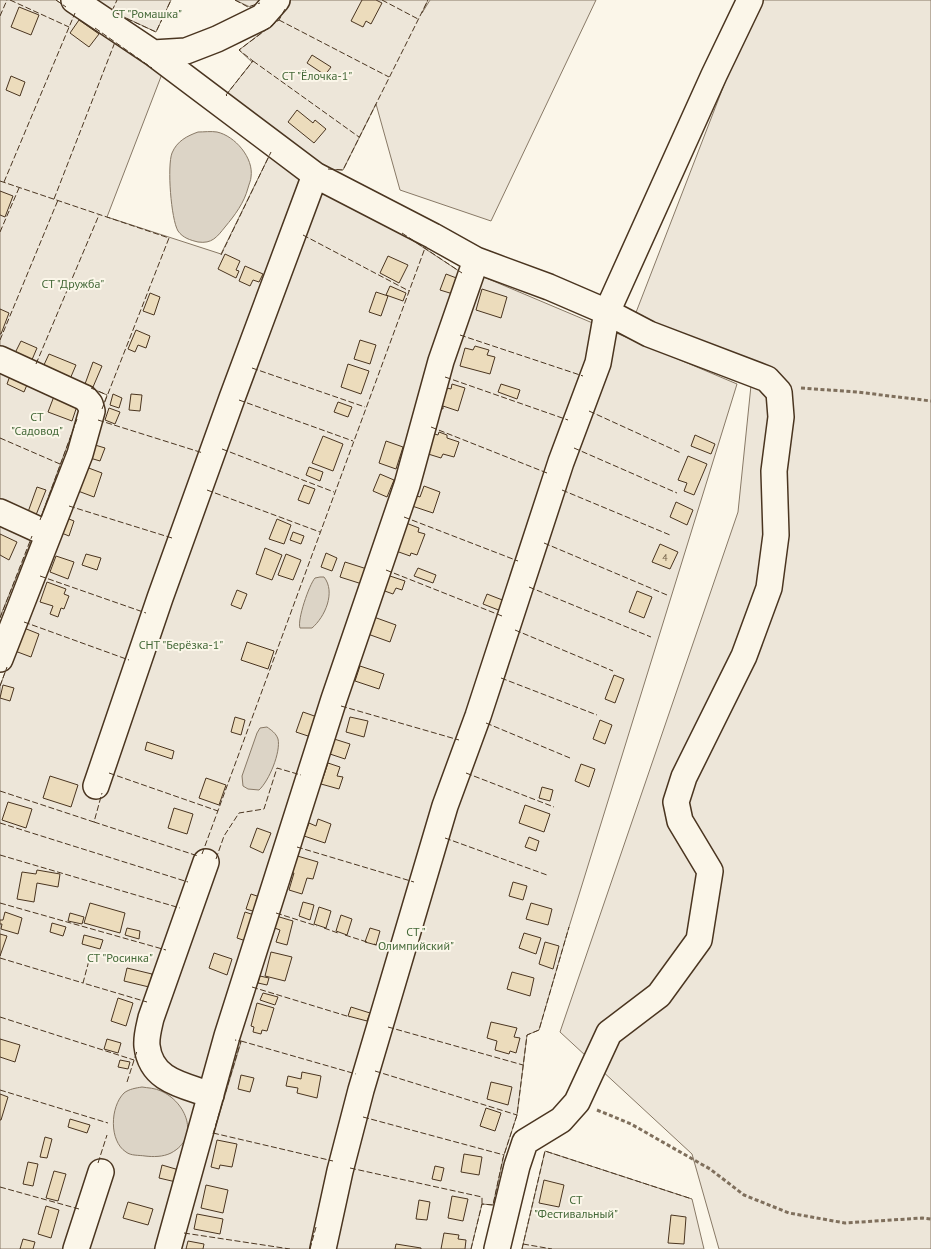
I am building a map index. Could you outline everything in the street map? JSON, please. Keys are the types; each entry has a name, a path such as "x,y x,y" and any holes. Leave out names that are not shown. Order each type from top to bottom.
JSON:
{"lane":[{"path":"74,0 153,53 315,175 476,260 549,287 607,312 649,334 766,379 778,392 781,417 774,470 776,535 769,588 744,656 684,777 676,802 680,821 710,871 699,940 659,995 608,1033 576,1102 561,1120 525,1142 516,1166 497,1249"},
{"path":"153,53 186,51 217,40 262,17 277,0"},
{"path":"324,1249 340,1171 361,1090 442,815 478,716 561,462 598,363 607,312 750,0"},
{"path":"96,786 180,543 315,175"},
{"path":"168,1249 227,1036 331,709 407,485 441,361 476,260"},
{"path":"0,359 85,398 90,404 92,411 80,454 0,659"},
{"path":"0,512 48,534"},
{"path":"206,862 151,1018 146,1044 155,1070 173,1082 211,1095"},
{"path":"76,1249 101,1172"}],"path":[{"path":"778,392 791,388 858,392 931,401"},
{"path":"576,1102 631,1124 710,1169 744,1196 789,1213 845,1223 931,1219"}],"green space":[{"path":"0,0 56,0 162,74 107,217 221,254 271,152 342,194 465,275 163,1249 0,1249 0,686 107,395 0,349"},
{"name":"СТ \"Ромашка\"","path":"88,0 171,0 156,32"},
{"name":"СТ \"Ёлочка-1\"","path":"235,0 428,0 422,13 430,0 596,0 491,221 400,190 376,104 343,170 325,169 226,95 252,62 239,50 278,20"},
{"path":"735,0 931,0 931,1249 719,1249 692,1154 560,1032 738,512 753,366 635,315 753,10"},
{"name":"СТ \" Олимпийский\"","path":"479,275 737,384 569,927 539,1030 527,1035 517,1115 504,1155 493,1205 482,1204 471,1249 179,1249 241,1042 233,1039"},
{"name":"СТ \"Садовод\"","path":"0,366 82,406 39,522 0,617"},
{"name":"СТ \"Фестивальный\"","path":"545,1151 692,1199 704,1249 522,1249"}],"shaded area":[{"path":"198,132 217,132 230,138 246,155 251,170 251,179 242,204 217,237 207,242 198,242 187,238 178,231 173,216 170,180 171,160 174,149 190,135"},
{"path":"324,577 329,590 325,611 312,628 300,628 300,618 307,595 315,578"},
{"path":"267,727 275,733 278,739 276,758 263,786 259,790 248,789 243,786 242,776 257,733 260,728"},
{"path":"142,1087 159,1090 170,1096 183,1111 187,1120 186,1138 171,1153 155,1157 135,1155 126,1152 120,1147 113,1124 116,1107 124,1093"}],"building":[{"path":"362,0 376,0 382,3 371,24 366,21 363,27 351,21"},
{"path":"19,7 39,15 31,35 11,27"},
{"path":"79,20 99,34 89,47 70,33"},
{"path":"312,55 331,67 325,75 307,63"},
{"path":"11,76 25,82 20,96 6,90"},
{"path":"297,110 313,123 315,120 326,129 314,143 288,122"},
{"path":"0,191 13,196 5,217 0,215"},
{"path":"225,254 240,261 236,270 239,271 236,278 218,269"},
{"path":"388,256 408,265 399,283 380,273"},
{"path":"245,266 263,274 259,282 253,280 250,286 239,281"},
{"path":"446,274 459,279 453,294 440,290"},
{"path":"390,286 406,293 403,301 386,295"},
{"path":"482,289 507,297 501,318 476,310"},
{"path":"376,292 388,296 381,316 369,312"},
{"path":"150,293 160,297 154,315 143,311"},
{"path":"0,309 9,313 1,334 0,334"},
{"path":"136,330 150,336 146,348 138,345 135,352 128,349"},
{"path":"360,340 376,345 370,364 354,359"},
{"path":"21,341 37,348 31,362 14,355"},
{"path":"475,346 489,350 487,355 495,357 490,374 460,366 465,348 473,350"},
{"path":"49,354 76,365 70,379 43,367"},
{"path":"93,362 102,366 93,387 85,384"},
{"path":"348,364 369,371 361,394 341,387"},
{"path":"11,373 29,380 24,392 7,384"},
{"path":"452,384 465,388 458,411 443,406 443,409 437,407 443,387 451,389"},
{"path":"501,384 520,390 517,399 498,392"},
{"path":"56,391 79,400 72,421 48,412"},
{"path":"113,394 122,398 119,408 110,405"},
{"path":"131,394 142,395 140,411 129,410"},
{"path":"338,402 352,407 348,417 334,412"},
{"path":"109,408 120,412 115,424 105,420"},
{"path":"439,432 447,435 447,438 459,442 454,457 443,454 441,458 425,453 431,433 438,435"},
{"path":"695,435 715,444 711,454 691,446"},
{"path":"323,436 343,444 333,471 312,463"},
{"path":"386,441 403,447 396,469 379,463"},
{"path":"95,445 105,448 100,461 90,458"},
{"path":"688,456 707,464 694,495 684,491 687,483 678,480"},
{"path":"86,467 102,473 94,497 78,491"},
{"path":"309,467 323,472 320,481 306,475"},
{"path":"380,474 394,480 387,497 373,491"},
{"path":"304,485 315,489 309,504 298,500"},
{"path":"424,486 440,492 433,513 412,506 415,495 420,497"},
{"path":"37,487 46,490 36,515 28,512"},
{"path":"676,502 693,510 687,525 670,517"},
{"path":"64,517 74,521 69,536 59,532"},
{"path":"277,519 291,525 284,544 269,539"},
{"path":"406,523 419,528 418,532 425,534 417,555 411,553 410,556 396,551"},
{"path":"293,532 304,536 301,544 290,540"},
{"path":"0,534 17,542 9,560 0,555"},
{"path":"660,544 678,552 670,569 652,562"},
{"path":"265,548 282,555 272,580 256,574"},
{"path":"326,553 337,558 332,571 321,567"},
{"path":"86,554 101,558 97,570 82,565"},
{"path":"286,554 301,560 293,580 278,575"},
{"path":"56,556 74,562 68,579 50,572"},
{"path":"345,562 367,569 362,584 340,577"},
{"path":"418,568 436,575 433,583 414,576"},
{"path":"387,575 405,581 402,590 396,588 393,594 382,590"},
{"path":"47,582 66,589 64,594 69,596 64,609 61,608 58,617 50,614 53,606 40,602"},
{"path":"237,590 247,594 241,609 231,605"},
{"path":"637,591 652,597 644,618 629,612"},
{"path":"487,594 505,601 501,611 483,604"},
{"path":"371,616 396,625 390,642 365,633"},
{"path":"24,628 39,634 31,657 15,651"},
{"path":"247,642 274,651 268,669 241,660"},
{"path":"360,666 384,674 379,689 355,681"},
{"path":"614,675 624,679 615,703 605,699"},
{"path":"3,685 14,688 10,701 0,698"},
{"path":"303,712 320,718 314,738 296,732"},
{"path":"235,717 245,720 241,735 231,732"},
{"path":"350,717 368,721 364,737 346,732"},
{"path":"600,720 612,725 605,744 593,739"},
{"path":"331,738 350,744 345,759 327,753"},
{"path":"147,742 174,751 172,759 145,750"},
{"path":"328,763 340,767 337,776 343,777 339,789 321,784"},
{"path":"581,764 595,769 589,787 575,781"},
{"path":"50,776 78,785 71,807 43,798"},
{"path":"206,778 226,785 219,805 199,798"},
{"path":"542,787 553,790 550,801 539,798"},
{"path":"8,802 32,809 26,828 2,820"},
{"path":"525,805 550,814 544,832 519,823"},
{"path":"174,808 193,814 187,834 168,828"},
{"path":"318,819 331,824 325,843 304,836 309,823 316,826"},
{"path":"257,828 271,833 263,853 250,847"},
{"path":"529,837 539,841 536,851 525,847"},
{"path":"294,855 318,862 313,879 307,878 302,894 289,890 294,873 288,872"},
{"path":"37,870 60,874 58,887 37,883 34,902 17,899 22,872 36,874"},
{"path":"513,882 527,886 523,900 509,896"},
{"path":"251,894 260,897 256,912 246,909"},
{"path":"303,902 314,905 310,920 299,916"},
{"path":"90,903 125,913 120,933 84,923"},
{"path":"531,903 552,909 548,925 526,919"},
{"path":"319,907 331,911 326,928 314,924"},
{"path":"5,912 22,918 18,934 1,929 2,924 0,924 0,920 3,920"},
{"path":"245,912 254,915 246,941 237,938"},
{"path":"70,913 84,917 82,924 68,921"},
{"path":"341,915 352,919 347,935 336,931"},
{"path":"276,916 293,921 287,945 276,942 280,930 272,927"},
{"path":"52,923 66,927 63,936 50,932"},
{"path":"127,928 140,931 139,939 125,935"},
{"path":"370,928 380,931 376,945 365,942"},
{"path":"524,933 541,938 536,954 519,948"},
{"path":"0,934 7,936 0,956"},
{"path":"84,935 103,940 100,949 82,944"},
{"path":"545,942 559,946 553,969 539,964"},
{"path":"271,952 292,957 285,981 265,976"},
{"path":"214,953 232,959 227,975 209,968"},
{"path":"127,968 152,974 149,987 124,981"},
{"path":"512,972 534,978 530,996 507,989"},
{"path":"260,976 269,978 267,985 258,983"},
{"path":"263,993 278,997 275,1005 260,1000"},
{"path":"118,998 133,1003 126,1026 111,1021"},
{"path":"257,1003 274,1008 267,1031 262,1030 261,1034 253,1032 254,1027 251,1026"},
{"path":"351,1007 370,1013 367,1021 348,1016"},
{"path":"491,1022 517,1028 514,1037 520,1038 516,1053 510,1051 509,1054 495,1050 497,1041 487,1038"},
{"path":"0,1039 20,1045 15,1062 0,1057"},
{"path":"107,1039 121,1043 118,1053 104,1049"},
{"path":"120,1060 130,1062 128,1069 118,1067"},
{"path":"302,1072 321,1076 317,1098 297,1093 298,1088 286,1086 288,1076 301,1079"},
{"path":"241,1075 254,1078 250,1092 238,1089"},
{"path":"491,1082 512,1087 508,1105 487,1099"},
{"path":"0,1094 8,1097 1,1120 0,1120"},
{"path":"486,1108 501,1113 495,1131 480,1126"},
{"path":"70,1119 90,1125 87,1133 68,1127"},
{"path":"45,1137 52,1139 47,1158 40,1157"},
{"path":"217,1140 237,1144 232,1167 220,1165 219,1169 211,1167"},
{"path":"464,1154 482,1157 479,1175 461,1172"},
{"path":"28,1162 38,1164 33,1186 23,1184"},
{"path":"162,1165 179,1170 176,1182 159,1178"},
{"path":"435,1166 444,1168 441,1181 432,1179"},
{"path":"54,1171 66,1174 58,1201 46,1198"},
{"path":"544,1180 564,1185 559,1207 539,1203"},
{"path":"206,1185 228,1190 223,1213 201,1208"},
{"path":"452,1196 468,1199 463,1221 448,1218"},
{"path":"419,1200 430,1202 427,1220 416,1219"},
{"path":"128,1202 153,1209 148,1225 123,1218"},
{"path":"46,1206 59,1210 51,1238 38,1234"},
{"path":"197,1214 223,1219 220,1234 194,1229"},
{"path":"671,1215 686,1217 684,1244 668,1243"},
{"path":"444,1233 459,1235 458,1239 466,1240 465,1249 441,1249"},
{"path":"23,1239 35,1242 33,1249 20,1249"},
{"path":"188,1241 204,1244 203,1249 186,1249"},
{"path":"396,1244 421,1248 421,1249 395,1249"}],"fence":[{"path":"0,16 7,0"},
{"path":"10,0 69,27"},
{"path":"56,0 66,7"},
{"path":"112,11 117,0"},
{"path":"119,15 156,32 171,0"},
{"path":"235,0 248,7 260,3"},
{"path":"382,0 418,19"},
{"path":"328,169 343,170 428,0"},
{"path":"227,96 253,61 239,50 279,20 285,9"},
{"path":"4,182 75,13"},
{"path":"279,20 389,77"},
{"path":"95,28 152,68"},
{"path":"54,199 115,42"},
{"path":"253,61 359,137"},
{"path":"221,255 271,152"},
{"path":"0,181 169,238 102,409"},
{"path":"0,232 19,188"},
{"path":"0,340 58,200"},
{"path":"36,364 99,215"},
{"path":"402,233 462,273"},
{"path":"303,235 409,291"},
{"path":"202,854 425,248"},
{"path":"460,335 583,376"},
{"path":"252,368 365,407"},
{"path":"445,377 568,420"},
{"path":"91,388 107,395"},
{"path":"239,400 353,441"},
{"path":"589,411 681,453"},
{"path":"40,520 77,419"},
{"path":"98,420 203,453"},
{"path":"431,427 547,473"},
{"path":"0,438 60,464"},
{"path":"574,448 677,493"},
{"path":"222,449 334,492"},
{"path":"207,490 320,532"},
{"path":"562,490 670,535"},
{"path":"69,506 172,538"},
{"path":"404,517 518,561"},
{"path":"0,618 32,536"},
{"path":"544,543 667,595"},
{"path":"386,570 502,616"},
{"path":"40,576 146,613"},
{"path":"529,587 651,637"},
{"path":"24,622 129,660"},
{"path":"515,630 613,671"},
{"path":"0,686 7,667"},
{"path":"501,678 597,715"},
{"path":"341,706 459,740"},
{"path":"486,723 570,758"},
{"path":"216,859 224,836 239,813 264,809 277,768 301,775"},
{"path":"109,773 218,811"},
{"path":"466,773 554,807"},
{"path":"0,791 94,822 102,793"},
{"path":"94,822 198,856"},
{"path":"0,823 188,882"},
{"path":"445,838 547,875"},
{"path":"297,847 414,882"},
{"path":"0,855 180,908"},
{"path":"0,903 166,950"},
{"path":"276,913 317,926"},
{"path":"471,1249 482,1204 493,1205 503,1158 517,1115 527,1035 539,1030 569,927"},
{"path":"324,928 338,933"},
{"path":"345,935 367,942"},
{"path":"374,944 393,951"},
{"path":"91,953 83,983 147,1002"},
{"path":"0,958 83,983"},
{"path":"252,987 350,1017"},
{"path":"0,1017 134,1060"},
{"path":"388,1027 523,1065"},
{"path":"213,1134 241,1041 235,1040"},
{"path":"241,1041 356,1074"},
{"path":"127,1082 137,1051"},
{"path":"375,1071 517,1115"},
{"path":"0,1090 108,1123"},
{"path":"363,1117 504,1155"},
{"path":"213,1133 333,1161"},
{"path":"98,1163 107,1135"},
{"path":"522,1249 545,1151 692,1199"},
{"path":"350,1168 482,1197 482,1204"},
{"path":"0,1187 79,1209"},
{"path":"310,1249 316,1227"},
{"path":"184,1233 290,1249"},
{"path":"523,1244 552,1249"}],"park label":[{"name":"СТ \"Дружба\"","path":"73,283"},
{"name":"СНТ \"Берёзка-1\"","path":"181,644"},
{"name":"СТ \"Росинка\"","path":"120,957"}]}
